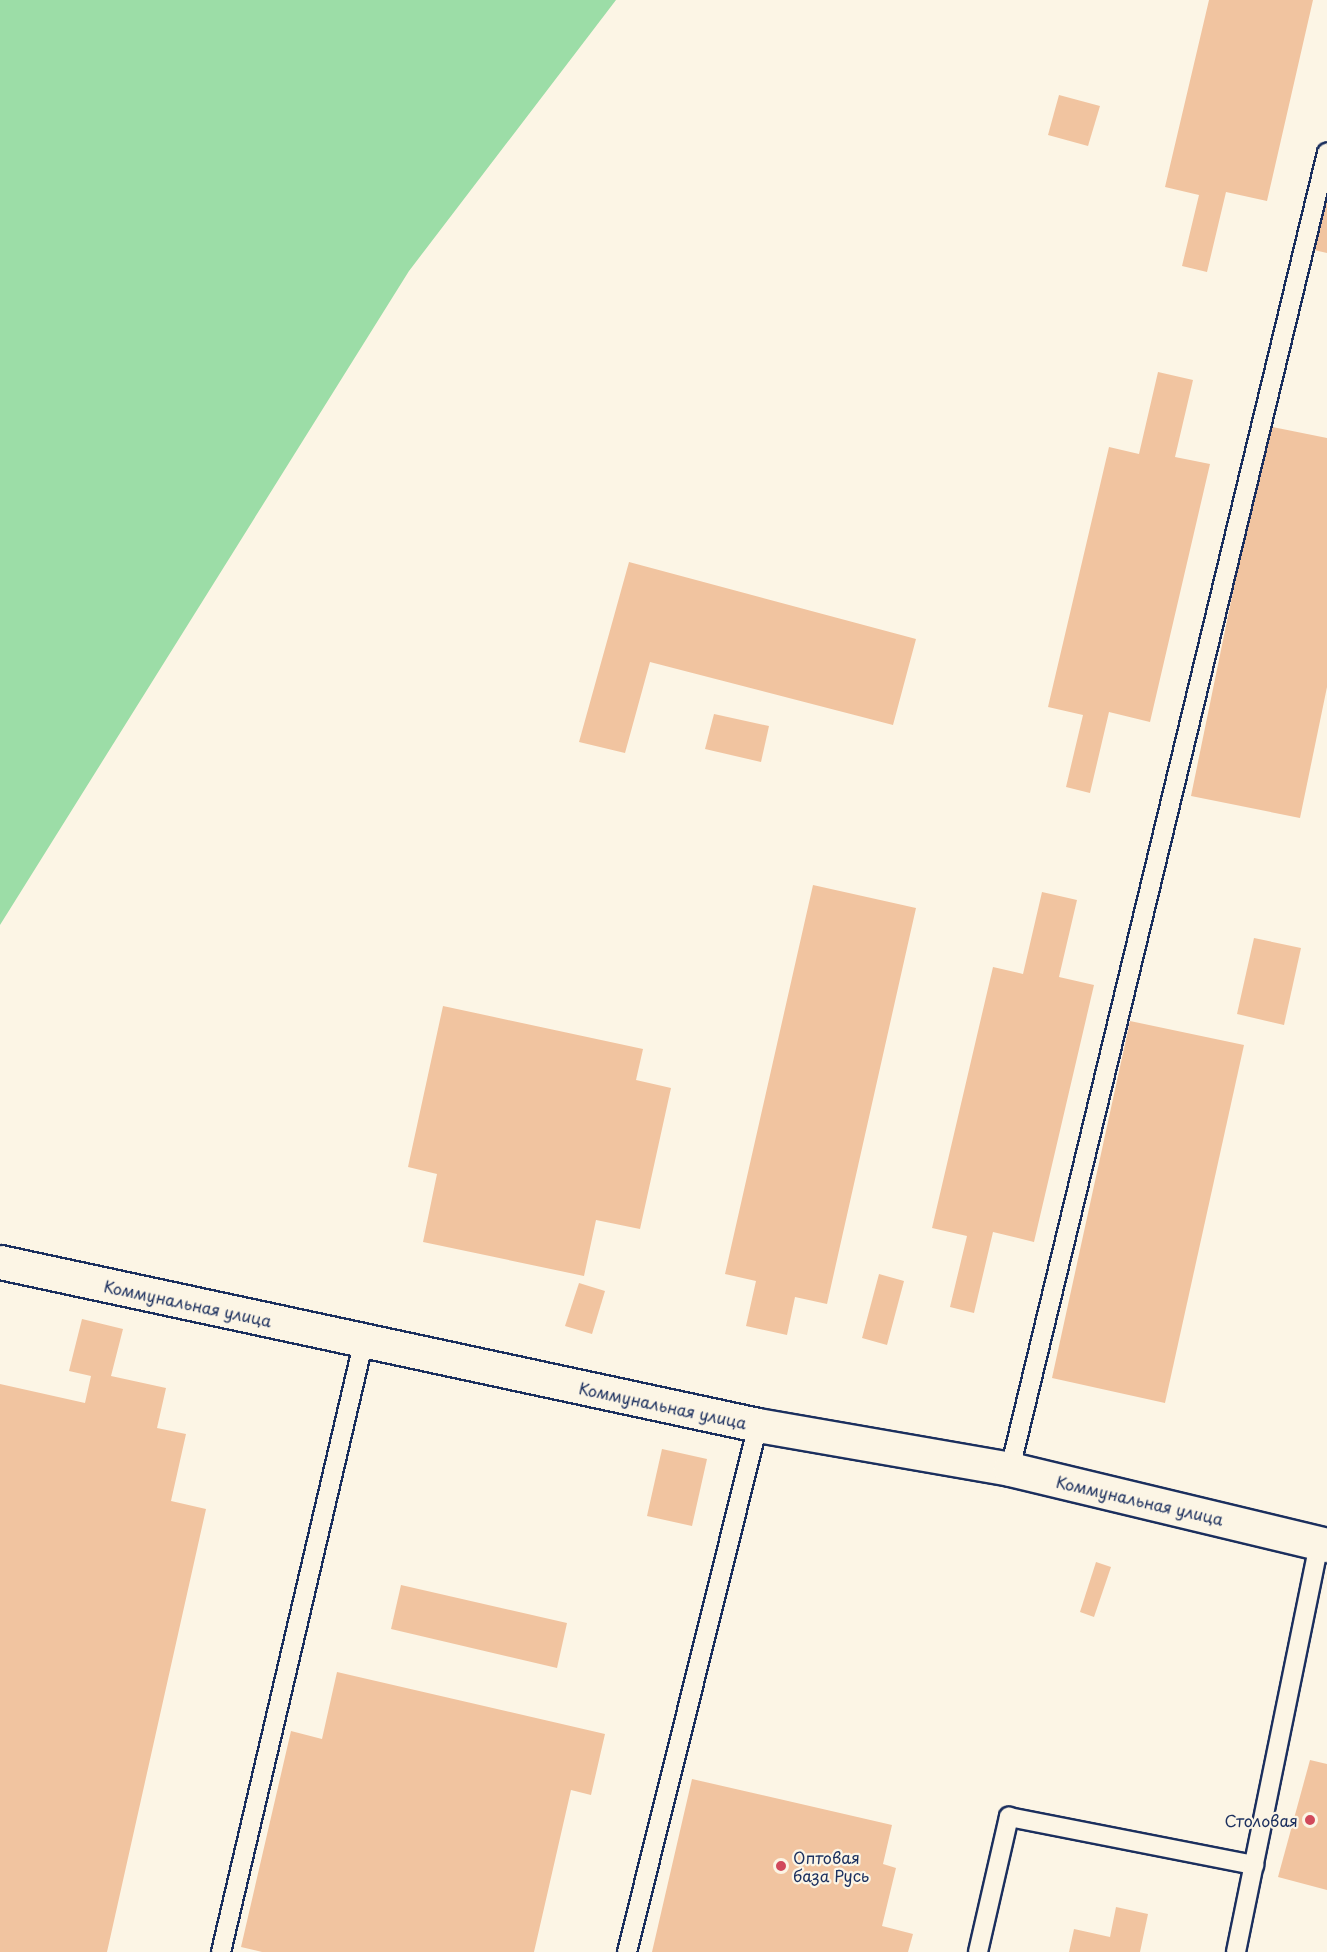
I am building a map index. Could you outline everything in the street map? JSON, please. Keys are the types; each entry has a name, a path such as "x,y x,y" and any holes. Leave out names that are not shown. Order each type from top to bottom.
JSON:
{"street":[{"name":"Коммунальная улица","path":"0,1262 758,1425 1010,1469 1323,1544"}],"lane":[{"path":"1010,1469 1327,153"},
{"path":"221,1952 364,1340"},
{"path":"627,1952 758,1425"},
{"path":"1236,1952 1323,1544"},
{"path":"978,1952 1009,1817 1254,1865"}],"green space":[{"path":"0,0 616,0 409,271 0,925"}],"building":[{"path":"1209,0 1313,0 1267,201 1226,192 1207,272 1182,266 1199,195 1165,187"},
{"path":"1059,95 1100,106 1088,146 1048,135"},
{"path":"1327,158 1327,253 1305,248"},
{"path":"1158,372 1193,380 1175,457 1210,464 1150,722 1109,712 1090,793 1066,787 1083,715 1048,707 1109,447 1139,454"},
{"path":"1267,426 1327,438 1327,687 1300,818 1191,796"},
{"path":"629,562 916,639 893,725 650,662 625,753 579,742"},
{"path":"714,714 769,726 761,762 705,749"},
{"path":"813,885 916,908 827,1304 795,1297 787,1335 746,1326 756,1281 725,1274"},
{"path":"1042,892 1077,900 1059,977 1094,985 1034,1242 993,1232 974,1313 950,1307 967,1236 932,1228 993,967 1023,974"},
{"path":"1254,938 1301,948 1284,1025 1237,1014"},
{"path":"443,1006 643,1049 636,1080 671,1088 640,1229 596,1220 584,1276 423,1242 437,1174 408,1167"},
{"path":"1130,1021 1244,1045 1165,1403 1052,1378"},
{"path":"879,1274 904,1281 887,1345 862,1338"},
{"path":"579,1283 605,1291 592,1334 565,1326"},
{"path":"82,1319 123,1329 111,1376 166,1388 157,1428 186,1434 171,1501 206,1509 107,1952 0,1952 0,1384 85,1403 91,1376 69,1371"},
{"path":"662,1449 707,1459 692,1526 647,1516"},
{"path":"1096,1562 1111,1567 1094,1617 1080,1612"},
{"path":"401,1585 567,1623 557,1668 391,1629"},
{"path":"337,1672 605,1734 591,1795 571,1790 534,1952 262,1952 241,1947 291,1731 322,1739"},
{"name":"Столовая","path":"1310,1760 1327,1764 1327,1890 1278,1877"},
{"name":"Оптовая база Русь","path":"692,1779 892,1825 883,1864 896,1868 882,1926 913,1934 908,1952 652,1952"},
{"path":"1116,1907 1148,1914 1140,1952 1069,1952 1074,1929 1110,1937"}],"place":[{"name":"Столовая","path":"1310,1820"},
{"name":"Оптовая база Русь","path":"781,1866"}]}
